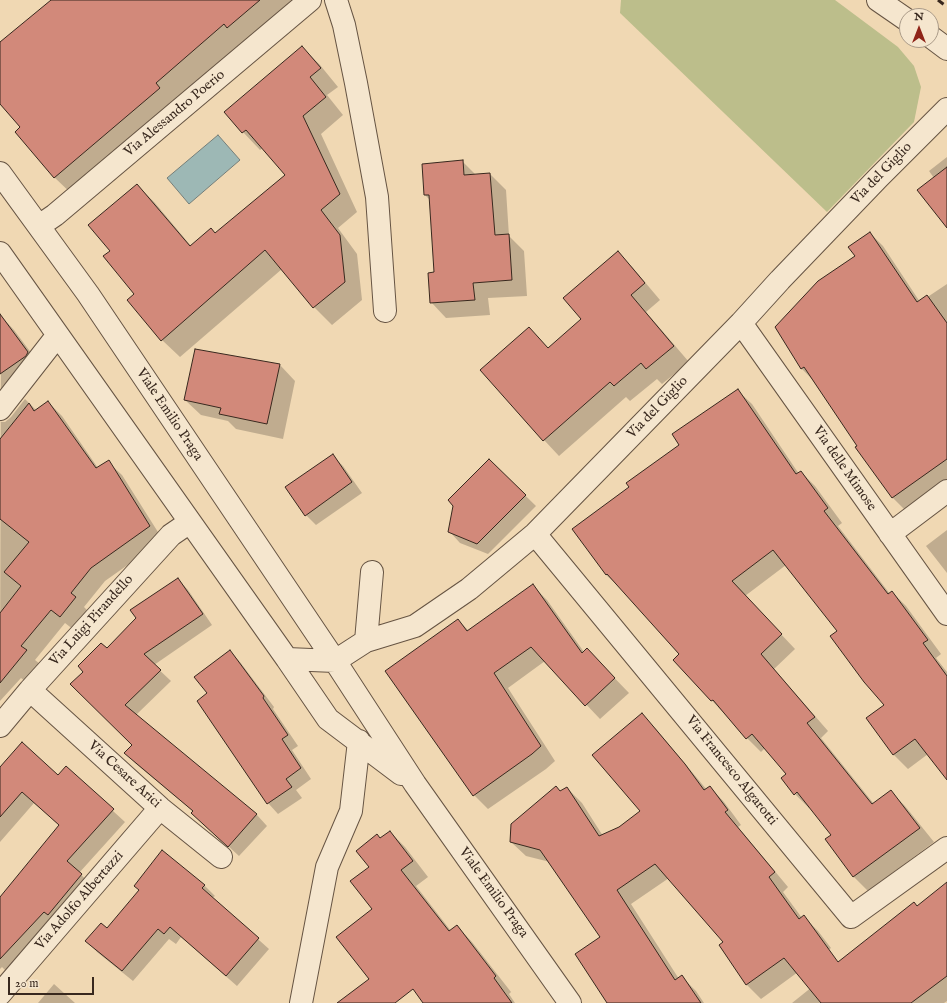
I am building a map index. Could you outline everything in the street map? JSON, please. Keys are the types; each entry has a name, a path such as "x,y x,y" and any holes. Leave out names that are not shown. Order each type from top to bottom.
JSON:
{"street":[{"name":"Via Alessandro Poerio","path":"39,226 55,215 310,0"},
{"path":"336,0 344,25 377,197 385,310"},
{"path":"878,0 899,14"},
{"name":"Via del Giglio","path":"335,661 366,641 415,626 469,589 535,534 741,323 780,280 921,134 947,109"},
{"name":"Viale Emilio Praga","path":"0,172 88,294 335,661 415,784 570,1003"},
{"name":"Viale Emilio Praga","path":"0,253 328,719 415,784"},
{"name":"Via delle Mimose","path":"741,323 947,614"},
{"path":"0,409 58,336"},
{"path":"890,534 947,491"},
{"name":"Via Luigi Pirandello","path":"0,726 30,690 171,535 190,522"},
{"name":"Via Francesco Algarotti","path":"535,534 851,917 947,848"},
{"path":"366,641 372,572"},
{"path":"287,659 335,661"},
{"name":"Via Cesare Arici","path":"30,690 160,808 221,858"},
{"path":"301,1003 327,866 351,811 359,741"},
{"name":"Via Adolfo Albertazzi","path":"0,994 160,808"}],"green space":[{"path":"621,0 835,0 898,47 914,66 921,87 914,122 827,212 620,13"}],"water":[{"path":"218,135 240,160 189,204 167,178"}],"building":[{"path":"51,0 260,0 227,28 224,24 156,83 160,88 54,178 15,132 20,127 0,104 0,42"},
{"path":"302,46 321,68 310,77 326,97 303,116 340,194 321,210 340,235 345,282 313,308 265,250 161,341 127,300 134,294 103,256 110,251 88,225 137,184 190,246 211,228 215,233 285,175 246,130 242,133 224,112"},
{"path":"463,160 464,175 490,173 495,235 509,234 512,280 473,283 475,300 430,303 428,273 434,272 429,195 424,195 422,164"},
{"path":"947,167 947,228 917,190"},
{"path":"870,232 917,302 927,295 947,323 947,459 892,498 855,447 857,446 804,367 801,369 775,327 818,281 855,256 848,247"},
{"path":"618,251 645,283 631,295 674,346 646,369 641,363 614,386 610,382 543,441 480,370 529,327 548,348 581,319 563,298"},
{"path":"0,314 28,352 26,356 0,374"},
{"path":"195,349 280,364 267,424 219,414 221,408 184,400"},
{"path":"738,389 796,474 801,471 828,508 824,511 888,594 892,591 928,640 923,643 947,676 947,780 915,739 893,755 866,718 884,705 864,682 830,636 837,631 773,550 732,581 782,634 761,654 815,717 807,723 872,804 891,790 920,828 853,877 825,839 831,835 797,792 794,795 781,778 786,774 752,734 746,739 713,700 711,701 673,660 679,654 607,574 606,575 572,529 629,487 626,483 679,445 672,434"},
{"path":"48,401 96,468 109,460 150,526 91,568 71,593 76,597 60,617 51,610 21,646 27,650 0,683 0,613 21,586 4,572 29,542 0,519 0,439 29,403 34,411"},
{"path":"333,454 352,482 305,516 285,487"},
{"path":"489,459 526,495 477,544 448,532 453,506 448,500"},
{"path":"178,578 203,614 144,654 161,670 125,705 257,814 228,847 191,813 193,811 124,753 132,745 70,684 83,672 78,666 101,643 107,648 136,618 130,610"},
{"path":"533,584 582,653 587,648 615,678 585,706 531,647 494,673 541,746 473,796 385,671 458,619 467,631"},
{"path":"230,650 264,696 263,698 288,735 282,739 301,768 286,779 292,787 267,804 197,701 207,693 194,677"},
{"path":"642,713 685,764 704,790 710,786 728,810 725,812 775,872 769,877 799,919 804,915 838,962 914,902 917,906 947,882 947,976 911,1003 821,1003 784,958 746,985 719,945 723,942 655,864 617,890 675,980 682,975 701,1003 607,1003 575,954 600,937 540,850 510,842 511,824 556,786 560,791 567,787 599,836 619,827 640,811 592,755"},
{"path":"22,742 58,775 66,766 114,809 67,861 82,874 48,915 44,912 0,959 0,897 59,825 22,792 0,817 0,767"},
{"path":"390,831 413,861 401,870 449,931 457,925 496,976 494,978 512,1003 423,1003 413,989 395,1003 337,1003 369,979 336,937 372,909 350,881 369,867 356,851 377,834 380,838"},
{"path":"162,850 205,885 202,888 259,938 226,976 170,927 164,934 158,929 122,971 85,941 101,923 107,928 139,890 134,886"}],"railway":[{"path":"938,0 947,7"}]}
